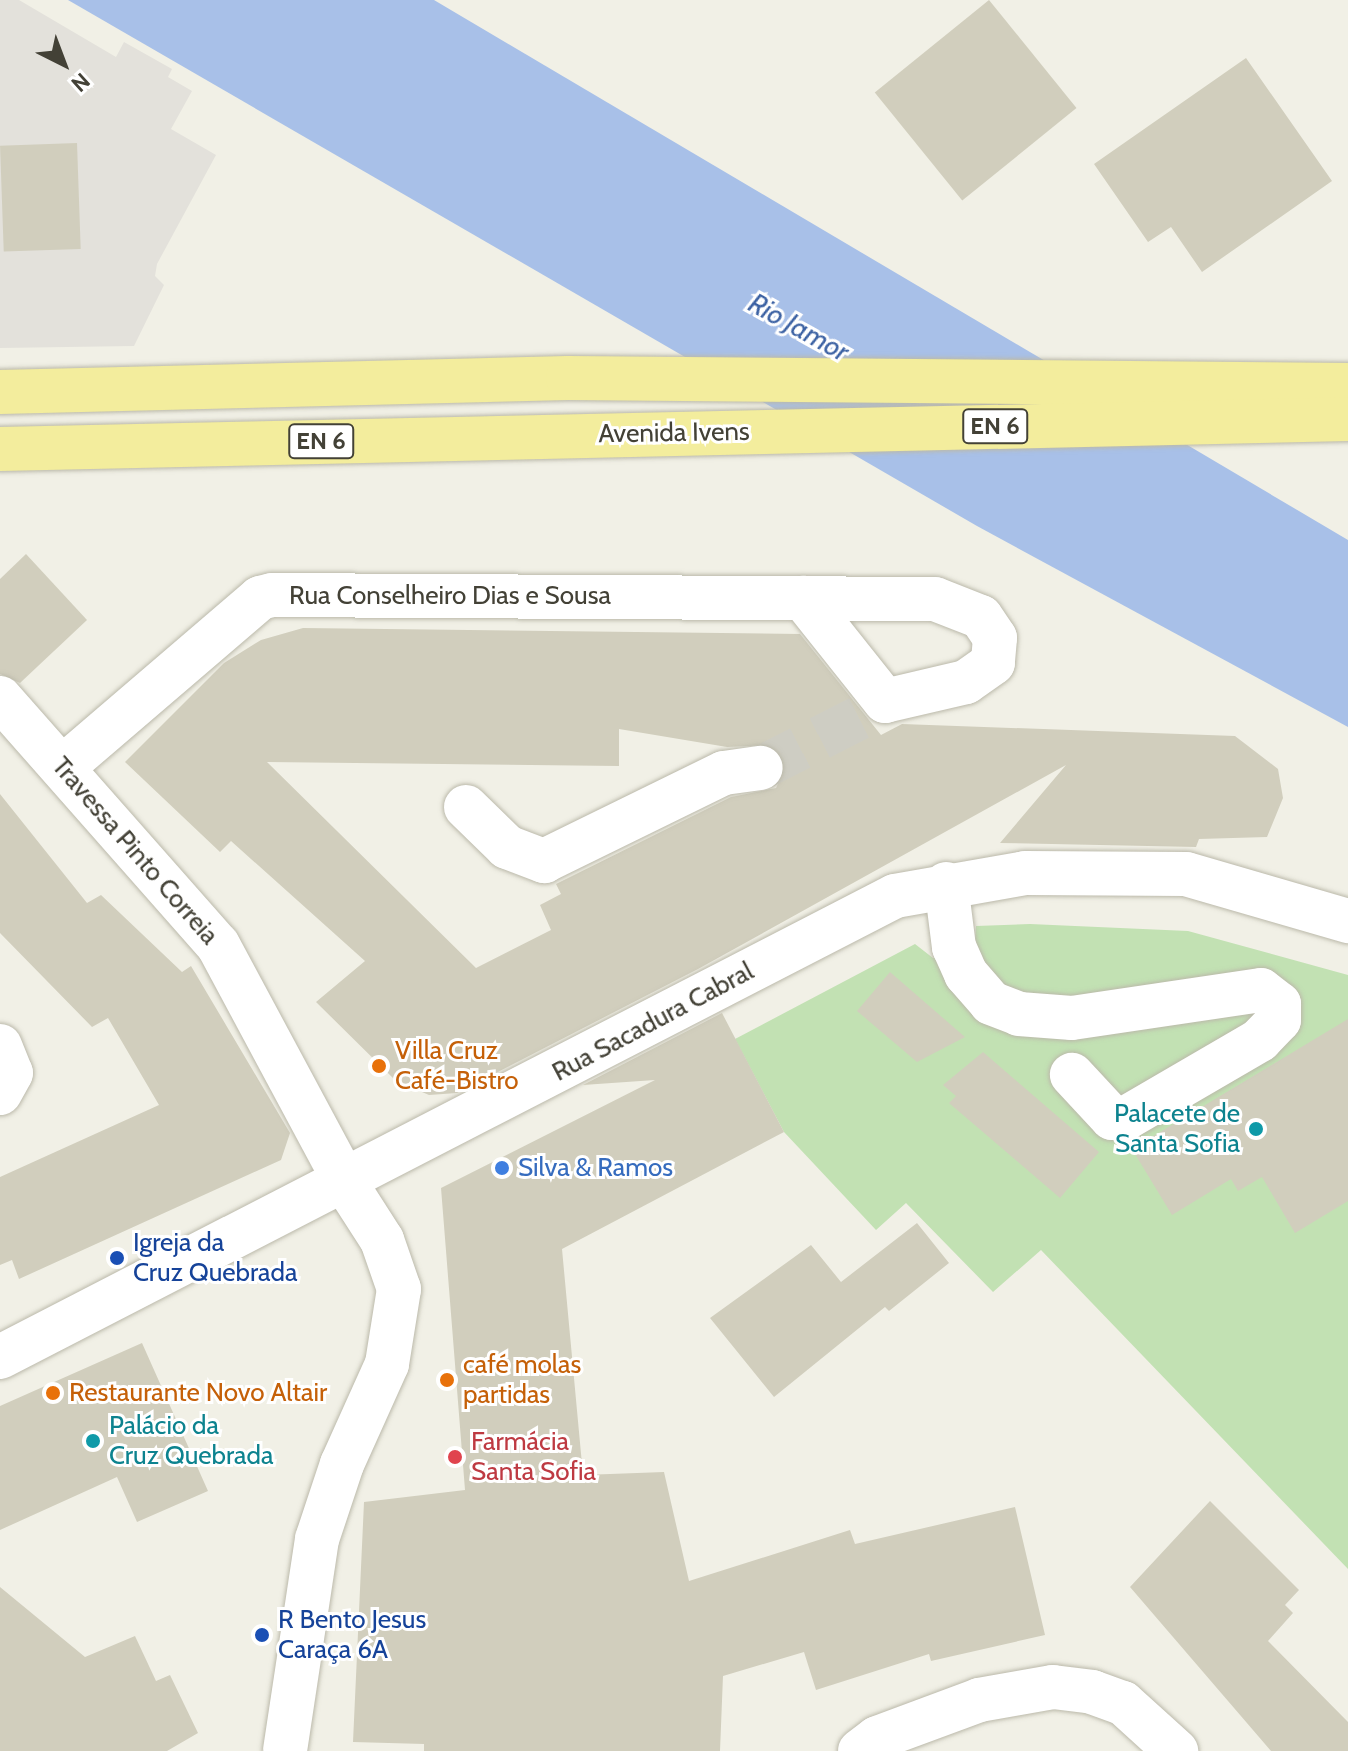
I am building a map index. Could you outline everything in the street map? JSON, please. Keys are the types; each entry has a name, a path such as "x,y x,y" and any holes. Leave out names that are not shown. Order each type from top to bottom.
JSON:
{"main road":[{"name":"Avenida Ivens","path":"0,392 568,378 1236,387 1348,385"},
{"name":"Avenida Ivens","path":"0,449 1348,419"}],"street":[{"name":"Rua Conselheiro Dias e Sousa","path":"63,767 260,598 272,595 803,598 935,599 981,617 995,638 993,663 966,682 876,707 803,598"},
{"name":"Travessa Pinto Correia","path":"0,698 218,945 346,1184 382,1240 399,1289 387,1364 342,1464 317,1539 285,1751"},
{"path":"466,807 507,847 544,861 724,773 761,768"},
{"name":"Rua Sacadura Cabral","path":"0,1357 346,1184 895,896 946,884 1025,873 1186,874 1343,911"},
{"path":"946,884 954,947 966,974 991,1003 1019,1014 1072,1018 1261,990 1279,1004 1279,1020 1260,1040 1126,1118 1112,1118 1072,1075"},
{"path":"0,1046 11,1073 0,1093"},
{"path":"860,1751 877,1738 953,1709 1053,1687 1123,1703 1176,1751"}],"shaded area":[{"path":"0,0 19,0 116,57 124,42 172,69 168,77 192,91 171,129 216,155 157,264 155,276 164,285 134,346 0,348"}],"green space":[{"path":"1030,924 1188,931 1348,975 1348,1569 1041,1250 993,1292 906,1203 876,1230 784,1132 735,1039 915,944 933,958 975,943 976,926"}],"water":[{"name":"Rio Jamor","path":"68,0 434,0 1348,540 1348,727 977,526"}],"building":[{"path":"989,0 1076,108 962,201 875,93"},
{"path":"1246,58 1332,181 1202,272 1171,227 1148,242 1094,164"},
{"path":"77,143 81,249 4,252 0,146"},
{"path":"26,554 87,620 20,683 0,674 0,579"},
{"path":"303,628 800,634 881,735 902,724 1235,736 1278,769 1283,798 1267,837 1199,839 1196,847 1000,843 1066,765 698,969 457,1093 429,1095 396,1081 316,1002 365,961 231,841 220,852 125,762 224,663 261,640","holes":["619,729 727,747 770,745 783,757 800,760 786,767 776,788 731,797 556,884 561,894 540,905 551,930 476,968 267,762 619,766"]},
{"path":"0,794 87,903 101,895 182,972 191,966 290,1133 281,1160 19,1279 12,1260 0,1265 0,1177 159,1105 108,1018 92,1027 0,933"},
{"path":"890,972 965,1037 917,1062 857,1011"},
{"path":"722,1013 784,1132 562,1249 583,1475 664,1472 689,1581 850,1530 855,1544 1015,1507 1045,1635 931,1661 929,1654 816,1690 804,1652 723,1676 720,1751 424,1751 424,1744 353,1742 364,1502 465,1490 441,1188 655,1080 583,1085"},
{"name":"Palacete de Santa Sofia","path":"1348,1019 1348,1201 1295,1233 1262,1177 1238,1191 1231,1179 1172,1215 1132,1149"},
{"path":"983,1052 1099,1152 1060,1198 949,1103 956,1096 943,1085"},
{"path":"917,1223 949,1263 889,1311 885,1307 774,1397 710,1318 811,1245 841,1282"},
{"name":"Palácio da Cruz Quebrada","path":"142,1343 208,1491 137,1522 117,1477 0,1530 0,1406"},
{"path":"1210,1501 1299,1590 1285,1605 1293,1613 1268,1641 1348,1722 1348,1751 1271,1751 1130,1587"},
{"path":"0,1587 85,1657 135,1636 156,1681 170,1675 198,1733 167,1751 0,1751"}],"tunnel":[{"path":"761,768 867,714"}],"place":[{"name":"Villa Cruz Café-Bistro","path":"379,1066"},
{"name":"Palacete de Santa Sofia","path":"1256,1129"},
{"name":"Silva & Ramos","path":"502,1168"},
{"name":"Igreja da Cruz Quebrada","path":"117,1258"},
{"name":"café molas partidas","path":"447,1380"},
{"name":"Restaurante Novo Altair","path":"53,1393"},
{"name":"Palácio da Cruz Quebrada","path":"93,1441"},
{"name":"Farmácia Santa Sofia","path":"455,1457"},
{"name":"R Bento Jesus Caraça 6A","path":"262,1635"}]}
